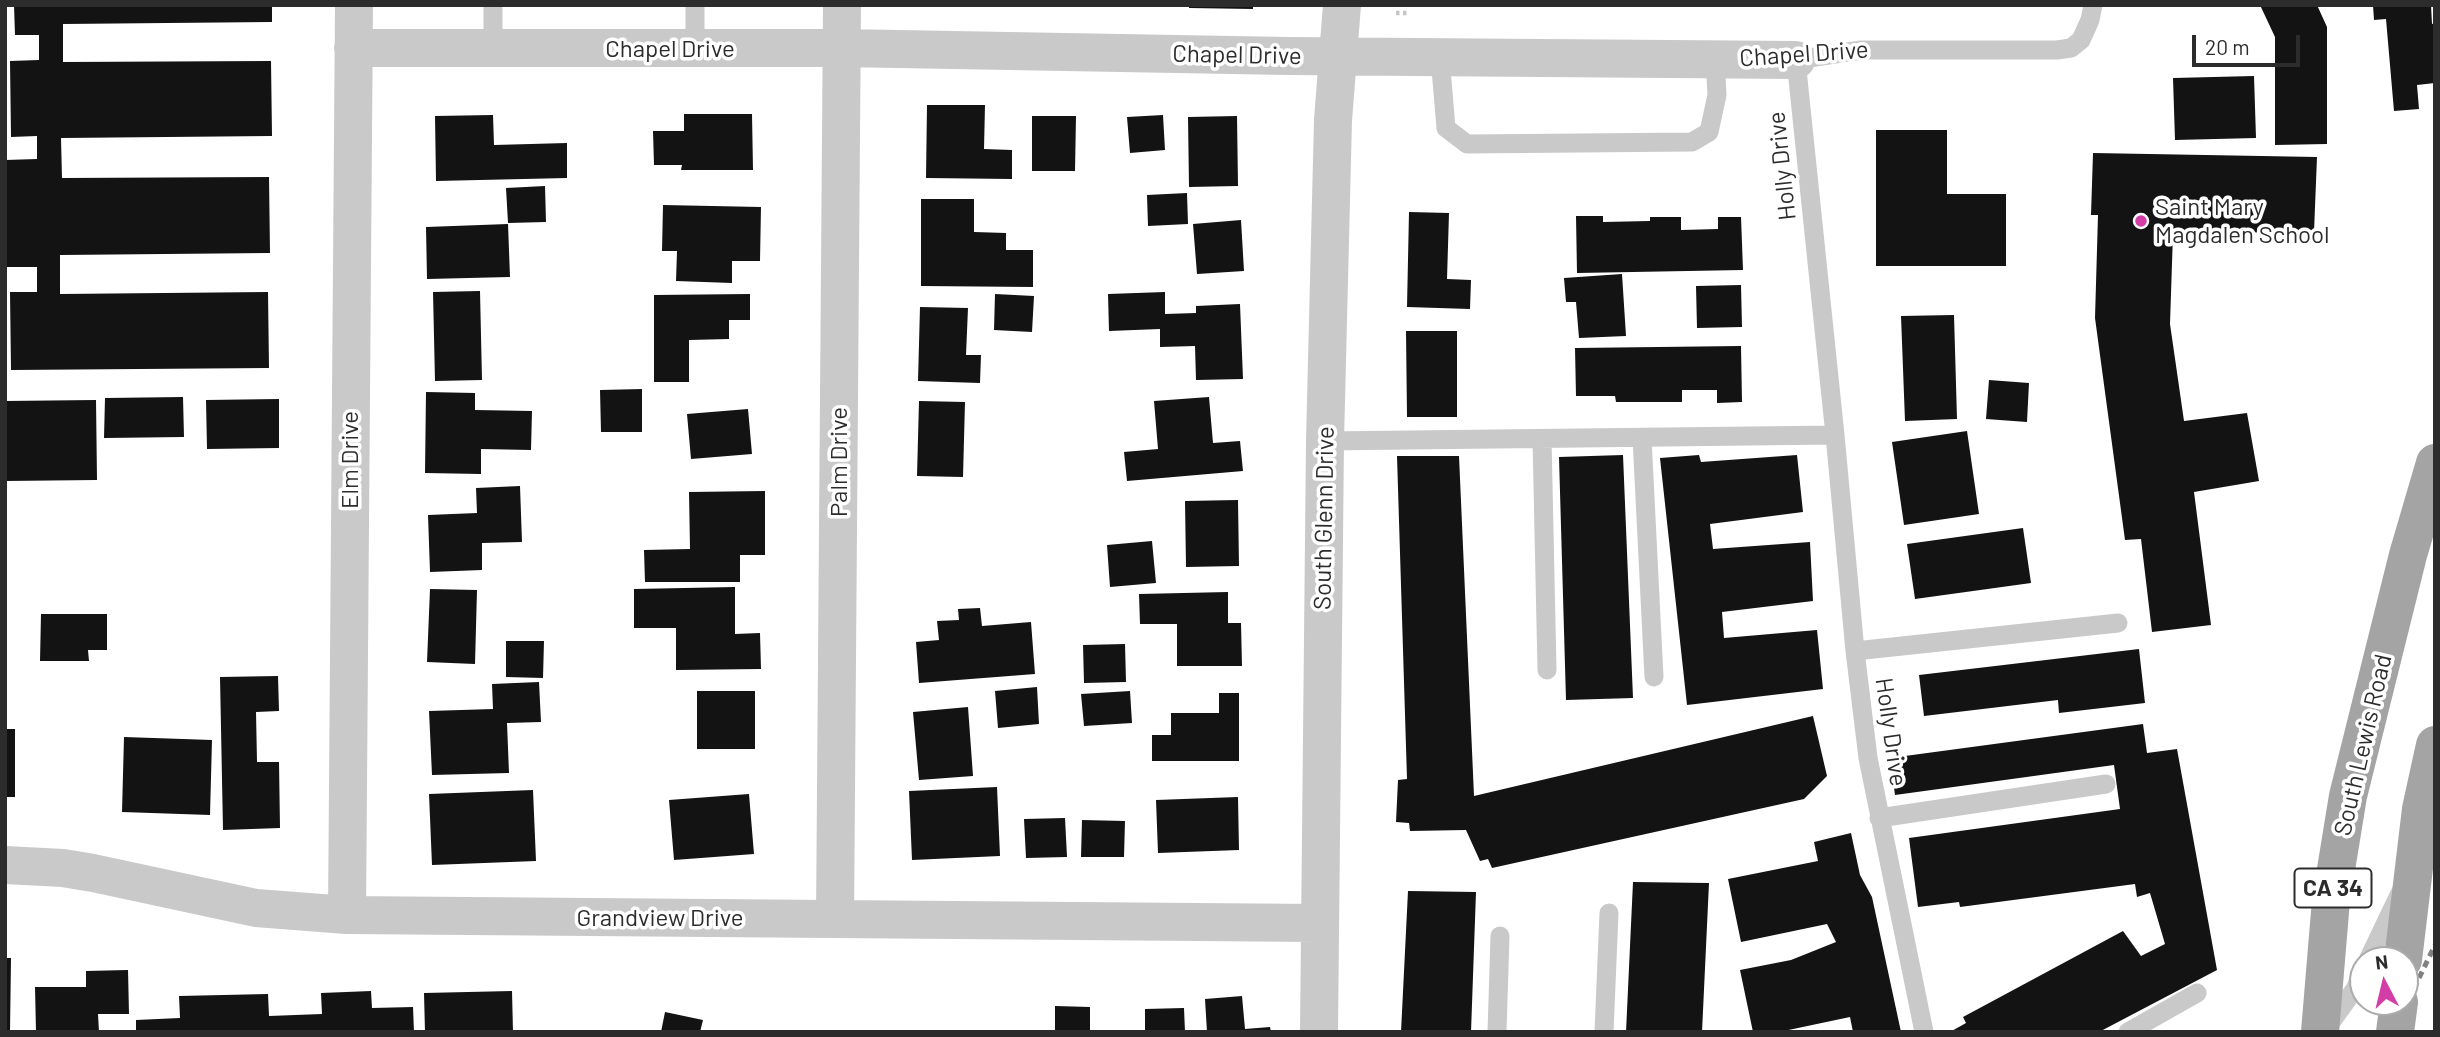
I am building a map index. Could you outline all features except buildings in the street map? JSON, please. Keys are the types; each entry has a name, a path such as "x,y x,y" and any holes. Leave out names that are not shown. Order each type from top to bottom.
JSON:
{"main road":[{"name":"South Lewis Road","path":"2322,1032 2331,900 2348,796 2435,463"},
{"path":"2405,946 2421,809 2435,745"}],"street":[{"name":"Elm Drive","path":"347,915 354,5"},
{"name":"Palm Drive","path":"835,919 842,5"},
{"name":"South Glenn Drive","path":"1319,1032 1325,441 1333,120 1342,5"},
{"name":"Chapel Drive","path":"353,48 842,48 1338,57 1796,60"},
{"name":"Grandview Drive","path":"5,865 93,873 256,908 347,915 1319,923"}],"lane":[{"path":"493,5 493,50"},
{"path":"695,5 695,48"},
{"name":"Chapel Drive","path":"1796,60 1861,50 2057,50 2071,47 2081,40 2093,5"},
{"path":"1440,57 1446,128 1467,144 1692,142 1709,132 1717,95 1715,59"},
{"name":"Holly Drive","path":"1796,60 1868,758 1924,1032"},
{"path":"1325,441 1835,435"},
{"path":"1642,438 1654,677"},
{"path":"1542,439 1547,670"},
{"path":"1855,652 2118,624"},
{"path":"1879,818 2106,784"},
{"path":"2375,946 2435,820"},
{"path":"1604,1032 1609,913"},
{"path":"1497,1032 1500,936"},
{"path":"2128,1032 2197,993"},
{"path":"2322,1032 2349,997"}],"path":[{"path":"1396,13 1407,13"}],"railway":[{"path":"2393,1032 2435,945"}],"place":[{"name":"Saint Mary Magdalen School","path":"2141,221"}]}
